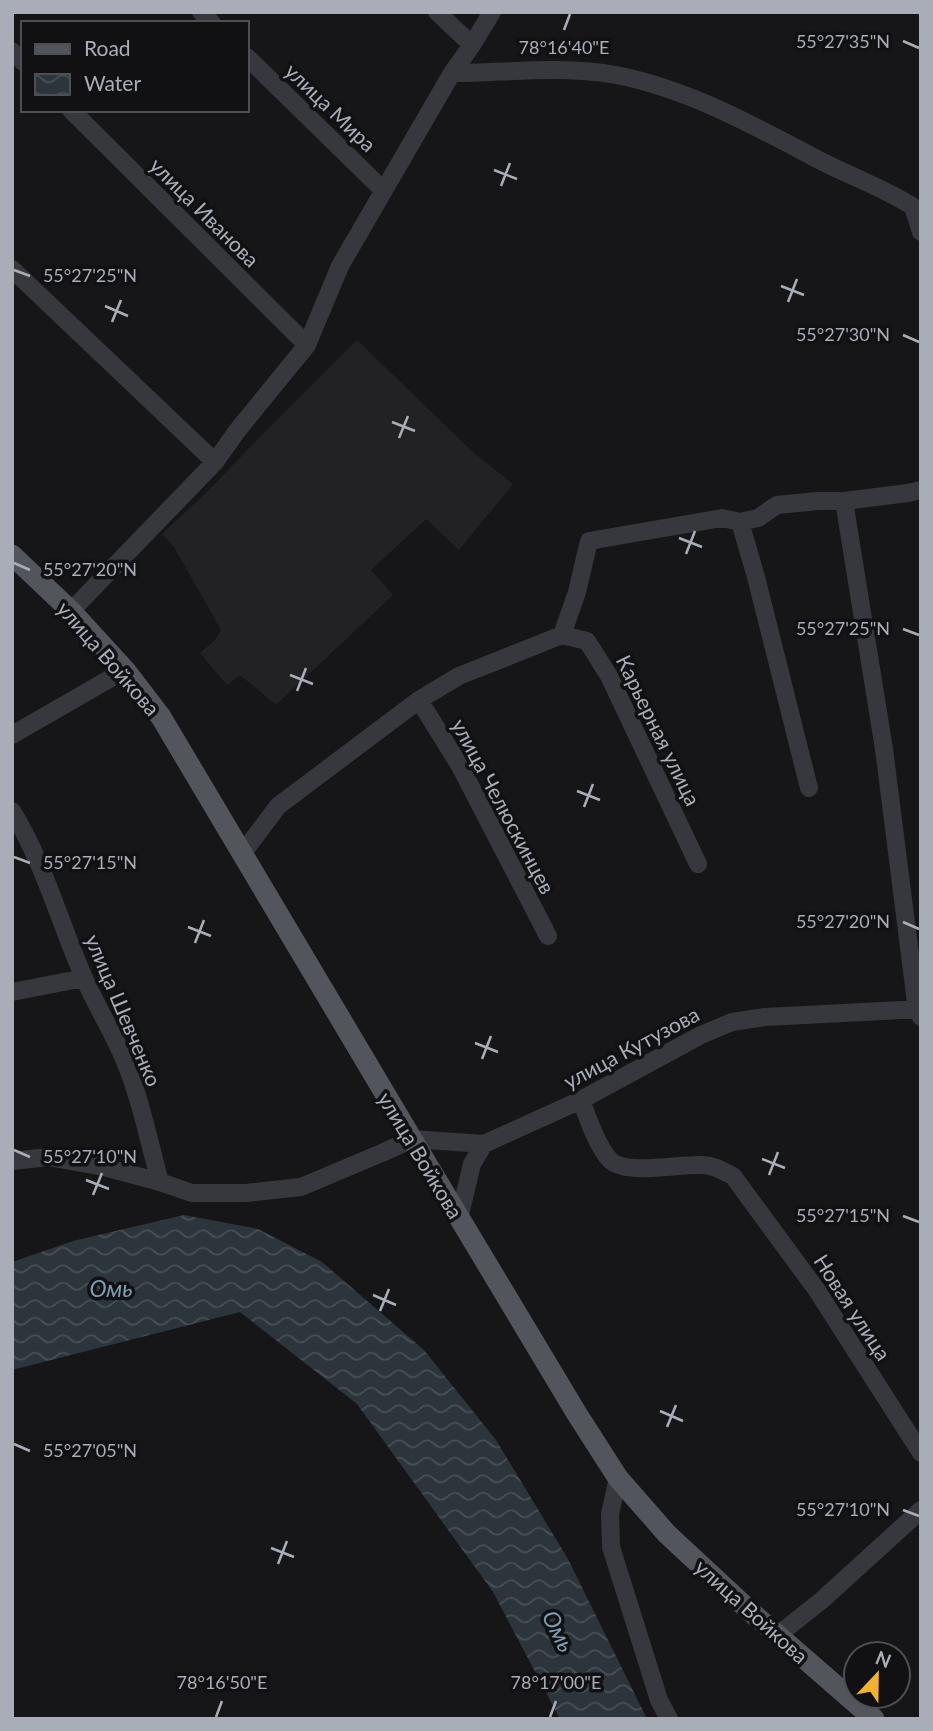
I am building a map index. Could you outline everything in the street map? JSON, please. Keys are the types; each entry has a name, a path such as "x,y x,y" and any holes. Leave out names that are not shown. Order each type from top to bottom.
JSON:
{"main road":[{"name":"улица Войкова","path":"12,555 71,611 125,670 161,717 577,1414 618,1478 667,1534 874,1719"}],"street":[{"path":"437,12 472,46"},
{"path":"71,611 215,462 307,345 340,266 452,73 492,12"},
{"name":"улица Мира","path":"248,58 383,190"},
{"path":"452,73 578,71 615,75 651,84 695,99 898,198 917,209 921,232"},
{"name":"улица Иванова","path":"73,112 307,345"},
{"path":"12,268 215,462"},
{"path":"242,853 278,806 419,700 459,676 562,635 577,592 589,541 722,518 740,522 758,518 777,505 818,500 844,501 921,490"},
{"path":"844,501 884,749 919,1012"},
{"path":"740,522 809,788"},
{"name":"Карьерная улица","path":"562,635 587,641 609,676 698,864"},
{"path":"12,735 125,670"},
{"name":"улица Челюскинцев","path":"419,700 460,766 548,936"},
{"name":"улица Шевченко","path":"12,811 22,827 57,907 84,978 125,1061 144,1119 160,1182"},
{"path":"12,992 84,978"},
{"name":"улица Кутузова","path":"412,1139 484,1144 581,1100 701,1035 732,1022 765,1017 919,1012"},
{"name":"Новая улица","path":"581,1100 599,1144 613,1163 630,1168 703,1165 716,1167 733,1176 816,1289 921,1452"},
{"path":"12,1161 48,1157 104,1167 192,1193 246,1193 301,1187 412,1139"},
{"path":"460,1219 472,1164 484,1144"},
{"path":"618,1478 610,1514 611,1547 659,1700 669,1719"},
{"path":"778,1635 822,1600 921,1510"}],"shaded area":[{"path":"357,340 474,453 513,484 459,550 426,519 371,570 393,595 276,705 240,675 227,685 200,653 215,640 221,630 174,547 162,534"}],"water":[{"name":"Омь","path":"184,1215 258,1229 322,1262 424,1350 496,1440 568,1559 647,1719 560,1719 493,1592 357,1404 240,1312 12,1370 12,1262 73,1241"}]}
